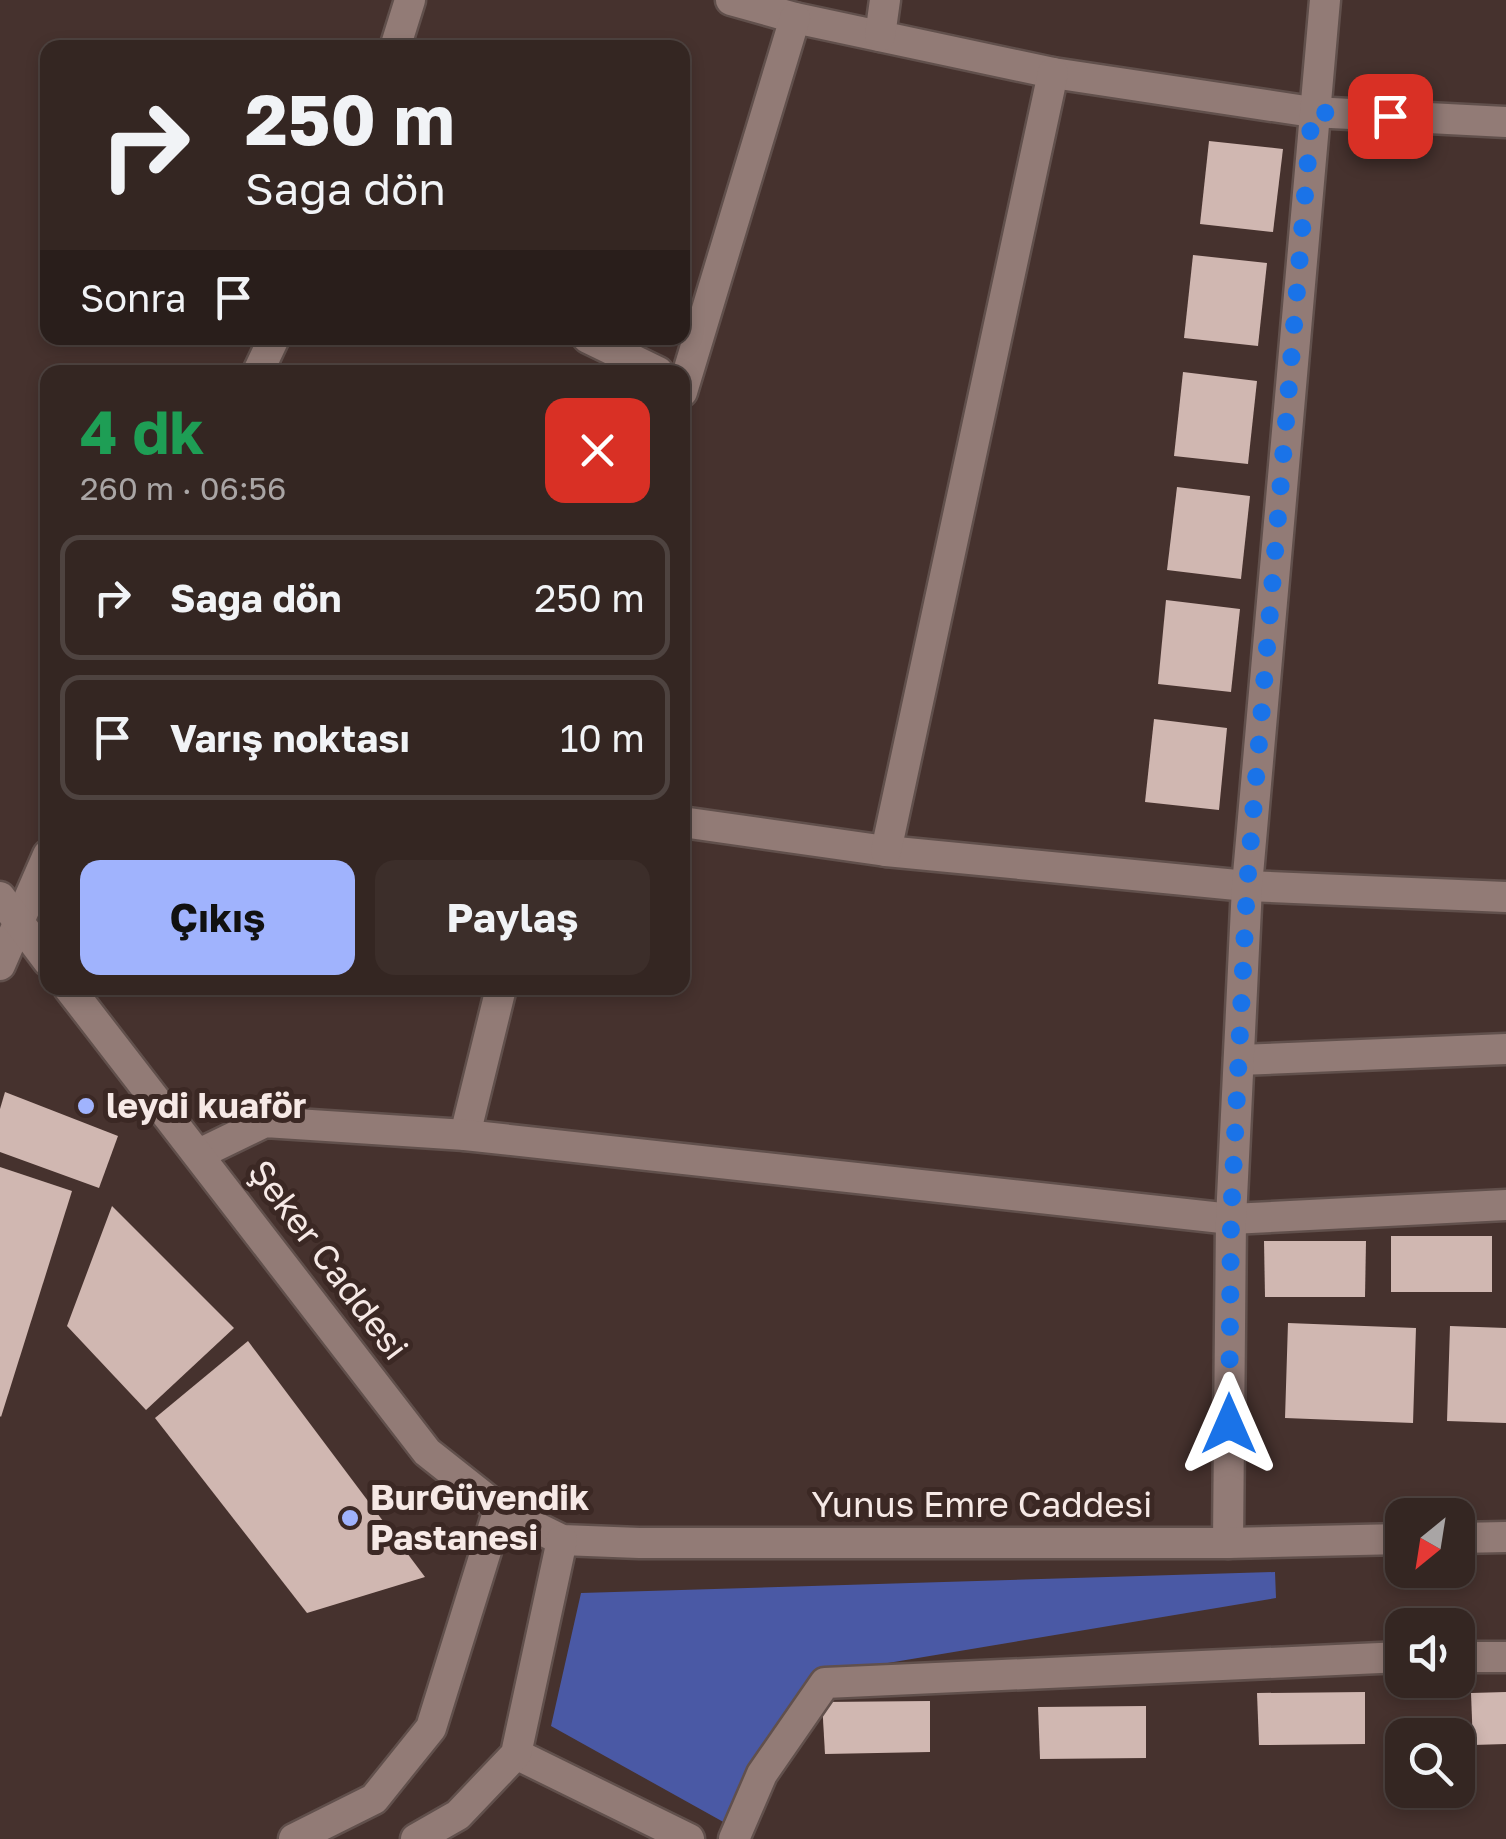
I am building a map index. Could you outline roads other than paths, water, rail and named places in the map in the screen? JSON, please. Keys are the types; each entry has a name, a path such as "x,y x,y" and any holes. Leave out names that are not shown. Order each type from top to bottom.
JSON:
{"street":[{"path":"397,40 410,0"},
{"path":"731,0 795,18 1053,72 1312,112 1506,122"},
{"path":"880,36 885,0"},
{"path":"1228,1542 1231,1219 1247,886 1324,0"},
{"path":"690,344 795,18"},
{"path":"886,851 1053,72"},
{"path":"602,345 640,365"},
{"path":"690,823 886,851 1247,886 1506,897"},
{"path":"0,965 40,875"},
{"path":"0,898 40,951"},
{"name":"Şeker Caddesi","path":"74,995 427,1452 499,1509 562,1540"},
{"path":"465,1135 499,995"},
{"path":"1239,1060 1506,1049"},
{"path":"199,1154 264,1122 465,1135 1231,1219 1506,1205"},
{"path":"294,1839 374,1799 431,1728 499,1509"},
{"path":"1475,1538 1506,1537"},
{"name":"Yunus Emre Caddesi","path":"562,1540 639,1543 1385,1539"},
{"path":"416,1839 458,1815 516,1754 562,1540"},
{"path":"1475,1657 1506,1657"},
{"path":"734,1839 762,1774 825,1683 1385,1658"},
{"path":"516,1754 688,1839"}],"place":[{"name":"leydi kuaför","path":"86,1106"},
{"name":"BurGüvendik Pastanesi","path":"350,1518"}]}
